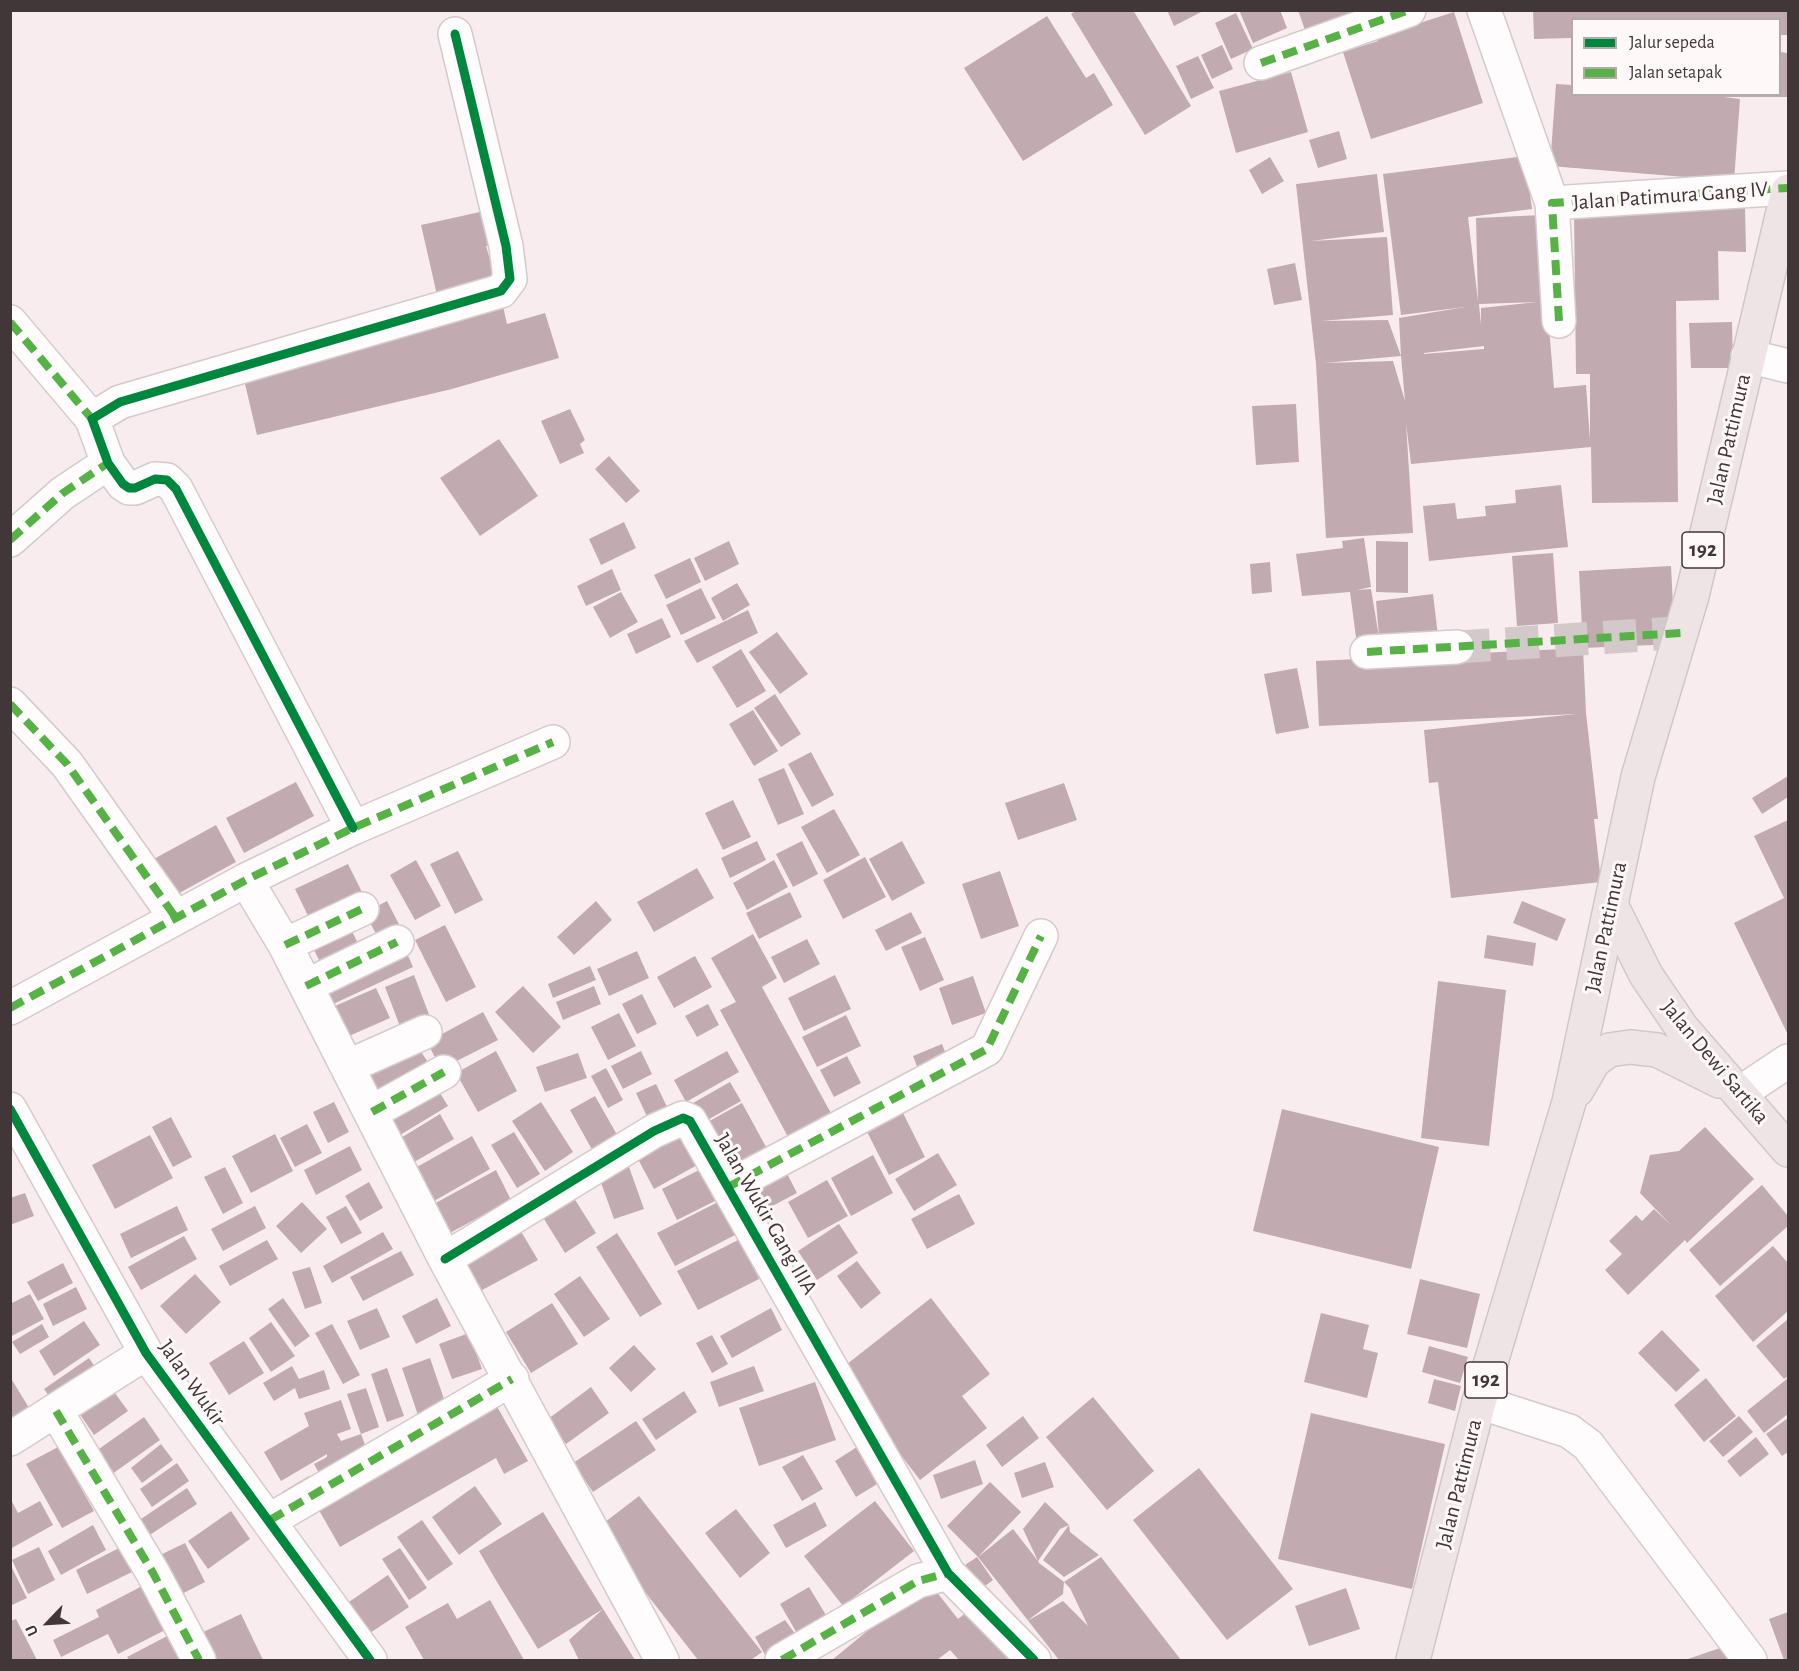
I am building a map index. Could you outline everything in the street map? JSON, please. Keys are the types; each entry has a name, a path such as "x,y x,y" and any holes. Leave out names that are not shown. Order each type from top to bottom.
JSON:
{"main road":[{"name":"Jalan Pattimura","path":"1413,1660 1479,1402 1569,1102 1638,777 1748,356 1788,190"},
{"name":"Jalan Dewi Sartika","path":"1612,907 1646,975 1682,1028 1788,1150"},
{"path":"1569,1102 1594,1061 1609,1050 1630,1047 1657,1050 1692,1065 1740,1093"}],"street":[{"path":"1261,63 1409,10"},
{"path":"1485,10 1552,203 1559,321"},
{"path":"93,418 120,402 161,392 501,291 510,279 506,246 455,34"},
{"name":"Jalan Patimura Gang IV","path":"1552,203 1788,190"},
{"path":"10,322 93,418 108,464 129,488 155,479 168,480 176,489 353,828"},
{"path":"1748,356 1788,366"},
{"path":"10,540 63,493 108,464"},
{"path":"1367,652 1457,647"},
{"path":"10,704 67,764 176,918"},
{"path":"10,1008 246,880 353,828 553,742"},
{"path":"246,880 285,945 349,1066 445,1259 512,1379 662,1660"},
{"path":"285,945 362,909"},
{"path":"728,1187 987,1048 1041,936"},
{"path":"306,986 397,942"},
{"path":"349,1066 425,1032"},
{"path":"1740,1093 1788,1061"},
{"path":"372,1112 444,1072"},
{"name":"Jalan Wukir","path":"10,1109 146,1353 370,1660"},
{"name":"Jalan Wukir Gang IIIA","path":"445,1259 654,1131 682,1118 690,1121 948,1573 1034,1660"},
{"path":"10,1439 146,1353"},
{"path":"270,1520 512,1379"},
{"path":"1479,1402 1569,1431 1588,1445 1750,1660"},
{"path":"56,1411 143,1555 199,1660"},
{"path":"782,1660 918,1581 948,1573"}],"building":[{"path":"1077,10 1133,10 1191,106 1145,135 1071,14"},
{"path":"1167,10 1205,10 1174,26"},
{"path":"1239,10 1280,10 1287,28 1253,43"},
{"path":"1298,10 1357,10 1357,11 1305,30"},
{"path":"1533,10 1788,10 1788,35 1781,35 1781,18 1571,18 1571,38 1534,39"},
{"path":"1454,12 1483,103 1371,139 1343,52 1378,41 1376,37"},
{"path":"1236,13 1253,49 1231,59 1215,23"},
{"path":"1047,16 1086,78 1094,73 1113,105 1023,161 964,68"},
{"path":"1222,45 1233,69 1212,79 1201,55"},
{"path":"1781,52 1788,53 1788,97 1724,97 1740,99 1734,181 1550,166 1556,84 1571,85 1571,96 1781,96"},
{"path":"1198,56 1214,88 1191,99 1176,66"},
{"path":"1291,72 1308,132 1236,153 1219,91"},
{"path":"1339,131 1347,159 1318,168 1309,140"},
{"path":"1525,156 1532,209 1468,217 1478,301 1476,218 1543,215 1554,388 1586,385 1590,440 1590,374 1576,374 1574,208 1745,207 1746,252 1718,251 1719,300 1676,301 1678,502 1592,503 1591,447 1411,464 1406,423 1413,533 1326,538 1316,364 1296,184 1377,174 1384,232 1311,241 1387,237 1393,315 1321,321 1388,320 1401,356 1399,318 1465,307 1401,315 1383,174","holes":["1537,302 1481,308 1481,325 1479,304","1484,346 1484,349 1424,353","1401,356 1405,401 1393,361 1324,363"]},
{"path":"1270,157 1284,181 1262,194 1249,170"},
{"path":"489,210 497,244 486,246 496,280 437,295 421,225"},
{"path":"1295,263 1302,300 1274,305 1267,269"},
{"path":"503,306 507,324 545,313 559,358 452,389 257,435 242,371"},
{"path":"1732,322 1733,368 1691,368 1689,323"},
{"path":"1296,404 1299,462 1256,465 1252,406"},
{"path":"570,409 585,440 580,444 584,453 560,464 541,421"},
{"path":"499,439 538,496 480,536 440,478"},
{"path":"609,456 640,491 626,503 595,469"},
{"path":"1561,485 1568,547 1429,561 1423,506 1455,503 1457,519 1486,516 1485,506 1516,503 1515,490"},
{"path":"624,522 636,548 601,565 589,539"},
{"path":"1364,538 1371,587 1357,590 1371,589 1379,637 1376,601 1433,594 1438,636 1357,645 1350,592 1302,596 1296,554 1343,548 1342,541"},
{"path":"729,541 739,564 705,581 694,558"},
{"path":"1376,541 1408,542 1408,593 1376,592"},
{"path":"1553,553 1558,623 1517,626 1512,556"},
{"path":"690,558 701,582 666,599 654,575"},
{"path":"1270,562 1272,592 1252,594 1250,564"},
{"path":"1671,566 1675,644 1583,648 1579,571"},
{"path":"612,569 621,590 586,606 577,586"},
{"path":"737,583 750,605 723,621 711,598"},
{"path":"701,588 716,618 681,635 666,605"},
{"path":"621,592 638,622 610,638 593,607"},
{"path":"748,610 758,633 697,663 684,641"},
{"path":"662,618 671,637 636,654 627,634"},
{"path":"777,632 808,674 780,694 749,652"},
{"path":"1583,648 1586,713 1598,819 1594,819 1601,882 1451,898 1438,782 1429,783 1424,730 1576,714 1319,726 1316,661"},
{"path":"741,649 766,691 737,708 712,667"},
{"path":"1297,668 1309,728 1276,734 1264,674"},
{"path":"775,694 801,734 781,747 754,708"},
{"path":"753,710 778,751 754,766 729,724"},
{"path":"811,752 834,795 812,807 788,764"},
{"path":"784,768 804,814 778,825 758,779"},
{"path":"1788,776 1788,797 1762,814 1752,798"},
{"path":"296,782 314,816 244,853 226,818"},
{"path":"1064,783 1077,820 1018,840 1005,803"},
{"path":"733,800 751,837 723,850 705,813"},
{"path":"834,809 860,855 827,873 801,827"},
{"path":"1788,820 1788,1035 1734,923 1784,898 1754,836"},
{"path":"216,825 236,862 172,897 152,860"},
{"path":"757,841 766,860 730,878 721,858"},
{"path":"802,841 818,874 793,887 776,854"},
{"path":"902,841 925,883 892,901 869,859"},
{"path":"458,851 483,900 455,914 430,864"},
{"path":"865,857 886,897 843,919 823,880"},
{"path":"416,860 441,906 415,920 390,875"},
{"path":"774,860 788,887 747,910 733,883"},
{"path":"348,864 364,896 311,922 295,889"},
{"path":"697,868 714,898 654,932 637,902"},
{"path":"1000,871 1019,926 981,939 962,884"},
{"path":"790,892 802,917 759,939 746,913"},
{"path":"387,901 405,936 383,947 365,913"},
{"path":"596,901 612,920 574,955 557,937"},
{"path":"1522,901 1566,919 1557,941 1513,923"},
{"path":"911,912 922,933 886,951 875,930"},
{"path":"346,920 364,955 325,972 309,940"},
{"path":"445,925 476,987 446,1002 415,940"},
{"path":"753,934 777,978 762,987 838,1126 795,1150 720,1010 736,1002 711,958"},
{"path":"1487,935 1536,943 1533,966 1484,958"},
{"path":"925,937 944,980 920,991 901,947"},
{"path":"807,939 820,964 784,983 771,957"},
{"path":"402,942 413,967 331,1005 320,981"},
{"path":"637,951 649,978 609,996 597,969"},
{"path":"695,956 712,987 674,1008 657,977"},
{"path":"590,966 596,980 553,998 548,984"},
{"path":"414,975 430,1017 401,1029 385,987"},
{"path":"835,975 851,1009 804,1031 788,998"},
{"path":"973,976 986,1013 952,1025 939,988"},
{"path":"1438,981 1506,990 1489,1146 1421,1138"},
{"path":"523,986 561,1027 533,1053 495,1012"},
{"path":"594,986 601,1004 563,1020 556,1002"},
{"path":"376,988 390,1018 349,1036 335,1006"},
{"path":"642,994 657,1024 637,1034 622,1004"},
{"path":"708,1004 719,1025 697,1037 685,1016"},
{"path":"483,1012 498,1040 441,1069 427,1042"},
{"path":"619,1013 636,1046 608,1060 591,1027"},
{"path":"846,1015 861,1046 817,1067 802,1037"},
{"path":"414,1041 435,1073 380,1104 361,1065"},
{"path":"942,1044 949,1062 920,1074 913,1056"},
{"path":"496,1051 517,1091 478,1112 456,1073"},
{"path":"641,1051 652,1074 623,1089 611,1066"},
{"path":"727,1051 739,1072 686,1102 674,1080"},
{"path":"578,1053 587,1078 545,1092 536,1067"},
{"path":"847,1056 861,1083 834,1097 820,1070"},
{"path":"606,1068 623,1100 608,1108 591,1076"},
{"path":"432,1080 448,1106 400,1135 385,1109"},
{"path":"730,1082 741,1101 704,1122 693,1103"},
{"path":"656,1084 671,1115 651,1125 636,1093"},
{"path":"595,1096 620,1140 595,1155 570,1110"},
{"path":"334,1102 349,1132 328,1143 313,1112"},
{"path":"541,1102 573,1152 545,1171 512,1121"},
{"path":"742,1103 771,1156 733,1177 704,1124"},
{"path":"898,1103 925,1157 889,1175 862,1122"},
{"path":"1282,1109 1439,1147 1411,1269 1253,1231"},
{"path":"440,1114 454,1139 409,1165 396,1141"},
{"path":"171,1117 192,1157 173,1167 152,1127"},
{"path":"676,1123 699,1164 654,1189 632,1148"},
{"path":"307,1124 322,1153 295,1167 280,1138"},
{"path":"1705,1127 1754,1179 1687,1243 1685,1240 1628,1295 1605,1270 1622,1254 1609,1241 1636,1215 1642,1221 1654,1209 1672,1226 1640,1193 1650,1155 1679,1151"},
{"path":"514,1132 540,1174 517,1188 491,1145"},
{"path":"275,1134 293,1171 251,1193 232,1156"},
{"path":"150,1135 173,1178 115,1209 92,1165"},
{"path":"472,1136 490,1169 427,1205 408,1172"},
{"path":"350,1146 362,1170 316,1195 304,1170"},
{"path":"938,1153 957,1185 914,1211 895,1179"},
{"path":"873,1155 893,1193 851,1216 831,1178"},
{"path":"779,1158 797,1193 759,1213 740,1179"},
{"path":"225,1167 243,1203 223,1214 204,1177"},
{"path":"629,1167 644,1209 614,1219 599,1177"},
{"path":"496,1170 511,1200 448,1234 432,1205"},
{"path":"699,1170 715,1201 677,1220 662,1189"},
{"path":"827,1180 848,1216 808,1238 788,1202"},
{"path":"369,1182 383,1208 360,1221 345,1196"},
{"path":"1762,1185 1788,1216 1788,1226 1720,1286 1689,1250"},
{"path":"567,1187 596,1233 565,1253 536,1206"},
{"path":"25,1193 34,1216 10,1225 10,1198"},
{"path":"959,1194 975,1224 927,1249 911,1219"},
{"path":"302,1202 327,1229 301,1253 276,1226"},
{"path":"718,1202 735,1235 675,1266 657,1233"},
{"path":"177,1206 188,1230 131,1258 120,1234"},
{"path":"255,1206 266,1228 223,1251 211,1229"},
{"path":"346,1206 362,1233 341,1244 326,1217"},
{"path":"516,1223 538,1260 471,1296 451,1259"},
{"path":"839,1224 858,1253 817,1280 798,1251"},
{"path":"383,1232 393,1249 332,1283 323,1266"},
{"path":"617,1233 662,1304 640,1317 596,1247"},
{"path":"184,1236 197,1259 141,1290 128,1267"},
{"path":"740,1239 759,1279 698,1310 677,1271"},
{"path":"267,1240 278,1259 230,1286 219,1266"},
{"path":"1773,1246 1788,1263 1788,1311 1753,1342 1715,1296"},
{"path":"401,1251 414,1275 363,1301 350,1277"},
{"path":"857,1261 881,1293 861,1309 837,1276"},
{"path":"63,1263 73,1283 38,1301 27,1282"},
{"path":"310,1267 322,1303 305,1309 292,1272"},
{"path":"195,1274 221,1302 186,1334 160,1306"},
{"path":"580,1276 610,1319 584,1337 554,1294"},
{"path":"1420,1279 1480,1294 1467,1348 1407,1334"},
{"path":"76,1287 87,1309 53,1326 43,1304"},
{"path":"30,1294 44,1319 10,1337 10,1304"},
{"path":"283,1298 310,1336 295,1347 268,1309"},
{"path":"437,1298 451,1326 416,1344 402,1316"},
{"path":"931,1298 990,1374 962,1396 987,1428 920,1480 837,1372"},
{"path":"552,1303 578,1344 531,1373 506,1332"},
{"path":"377,1308 390,1337 360,1350 347,1321"},
{"path":"771,1308 782,1330 732,1358 720,1336"},
{"path":"1321,1313 1369,1325 1363,1349 1378,1353 1367,1398 1304,1382"},
{"path":"1788,1319 1788,1376 1784,1379 1756,1346"},
{"path":"84,1321 100,1345 54,1376 39,1351"},
{"path":"271,1322 295,1356 271,1372 249,1338"},
{"path":"42,1324 49,1337 20,1354 12,1342"},
{"path":"332,1324 360,1375 343,1384 315,1333"},
{"path":"1662,1330 1700,1370 1676,1392 1638,1353"},
{"path":"469,1333 482,1369 452,1379 439,1344"},
{"path":"712,1335 728,1364 712,1373 696,1343"},
{"path":"244,1341 264,1373 229,1395 209,1363"},
{"path":"634,1345 656,1369 631,1392 609,1368"},
{"path":"1429,1346 1468,1357 1460,1383 1422,1372"},
{"path":"89,1358 101,1376 57,1407 44,1389"},
{"path":"430,1358 446,1405 418,1415 402,1368"},
{"path":"292,1366 299,1379 324,1370 330,1389 299,1399 295,1388 274,1401 263,1383"},
{"path":"754,1366 764,1391 719,1407 710,1382"},
{"path":"387,1368 404,1416 387,1422 371,1374"},
{"path":"1706,1378 1736,1416 1704,1442 1674,1405"},
{"path":"1788,1378 1788,1414 1764,1433 1747,1411"},
{"path":"1434,1379 1461,1386 1455,1411 1428,1403"},
{"path":"12,1380 34,1416 10,1430 10,1381"},
{"path":"815,1382 836,1440 759,1466 739,1408"},
{"path":"591,1387 609,1413 566,1444 548,1419"},
{"path":"366,1388 379,1427 361,1434 347,1394"},
{"path":"112,1389 128,1411 94,1435 79,1413"},
{"path":"684,1391 697,1412 656,1440 642,1419"},
{"path":"1093,1397 1154,1471 1107,1510 1046,1437"},
{"path":"341,1400 351,1429 337,1434 341,1441 361,1434 368,1453 325,1484 314,1464 327,1457 327,1454 281,1481 264,1452 309,1426 304,1413"},
{"path":"495,1403 528,1461 504,1474 496,1458 340,1547 316,1505"},
{"path":"1311,1413 1445,1444 1412,1589 1278,1559"},
{"path":"1023,1416 1039,1438 1002,1467 986,1445"},
{"path":"1739,1416 1753,1432 1723,1457 1709,1441"},
{"path":"144,1417 160,1440 105,1479 89,1456"},
{"path":"1788,1418 1788,1452 1782,1456 1766,1434"},
{"path":"636,1421 656,1450 593,1492 573,1463"},
{"path":"1756,1437 1769,1454 1740,1477 1727,1461"},
{"path":"161,1444 173,1460 142,1483 131,1468"},
{"path":"860,1445 882,1481 856,1497 835,1461"},
{"path":"58,1447 94,1511 62,1528 26,1464"},
{"path":"803,1455 823,1489 802,1501 782,1467"},
{"path":"975,1460 983,1484 941,1499 933,1475"},
{"path":"1045,1462 1054,1487 1022,1498 1014,1473"},
{"path":"177,1463 189,1481 152,1507 140,1489"},
{"path":"1199,1468 1293,1589 1227,1640 1133,1520"},
{"path":"309,1476 315,1487 288,1502 282,1492"},
{"path":"990,1482 1021,1512 978,1557 947,1526"},
{"path":"475,1486 502,1524 459,1555 432,1517"},
{"path":"187,1488 197,1504 142,1540 132,1525"},
{"path":"639,1496 762,1652 751,1660 698,1660 596,1529"},
{"path":"10,1498 18,1513 40,1501 53,1525 10,1549"},
{"path":"875,1501 914,1551 843,1606 804,1556"},
{"path":"815,1502 827,1526 786,1548 773,1525"},
{"path":"1045,1502 1069,1525 1060,1529 1038,1561 1023,1529"},
{"path":"736,1509 770,1553 740,1578 705,1533"},
{"path":"231,1511 250,1539 208,1569 188,1541"},
{"path":"543,1512 603,1609 538,1649 479,1551"},
{"path":"422,1520 453,1564 428,1581 397,1537"},
{"path":"93,1525 106,1550 61,1575 48,1551"},
{"path":"1069,1525 1070,1532 1099,1555 1064,1577 1043,1560"},
{"path":"1013,1529 1039,1563 1064,1582 1063,1594 1028,1620 978,1557"},
{"path":"185,1543 205,1582 172,1599 152,1559"},
{"path":"39,1547 55,1580 28,1594 12,1560"},
{"path":"119,1548 132,1572 87,1594 76,1570"},
{"path":"400,1548 427,1588 409,1600 382,1559"},
{"path":"977,1557 993,1580 973,1595 956,1571"},
{"path":"1101,1557 1181,1660 1059,1660 1028,1620 1063,1601 1088,1626 1070,1588 1064,1582"},
{"path":"10,1564 27,1598 10,1606"},
{"path":"388,1575 409,1607 367,1635 346,1604"},
{"path":"928,1581 958,1619 968,1611 1009,1660 959,1660 950,1650 937,1660 832,1660"},
{"path":"148,1583 171,1627 118,1654 108,1634 61,1657 53,1640 99,1617 96,1610"},
{"path":"809,1587 832,1625 802,1642 780,1604"},
{"path":"1346,1588 1360,1629 1309,1646 1295,1606"},
{"path":"490,1600 524,1660 424,1660 405,1627 448,1603 457,1619"},
{"path":"603,1609 635,1660 579,1660 569,1640"},
{"path":"1788,1612 1788,1660 1784,1660 1769,1619"},
{"path":"241,1614 263,1660 207,1660 195,1636"},
{"path":"16,1619 37,1660 10,1660 10,1621"},
{"path":"785,1620 796,1635 768,1660 755,1637"},
{"path":"171,1634 181,1660 129,1660 127,1657"},
{"path":"1726,1646 1731,1660 1685,1660"}],"tunnel":[{"path":"1457,647 1674,633"}],"marked path":[{"path":"1261,63 1409,10"},
{"path":"1559,321 1552,203 1788,188"},
{"path":"10,322 92,419"},
{"path":"10,540 63,493 108,463"},
{"path":"1367,652 1681,633"},
{"path":"10,704 67,764 176,918"},
{"path":"10,1008 246,880 353,828 553,742"},
{"path":"285,945 362,909"},
{"path":"728,1187 987,1049 1041,936"},
{"path":"306,986 397,942"},
{"path":"372,1112 444,1072"},
{"path":"270,1520 512,1379"},
{"path":"56,1411 153,1573 199,1660"},
{"path":"782,1660 918,1581 948,1573 946,1569"}],"cycle path":[{"path":"353,828 176,489 167,480 155,479 135,488 129,488 123,484 108,463 92,419 120,402 501,291 510,279 506,246 455,34"},
{"path":"10,1109 146,1353 370,1660"},
{"path":"445,1259 654,1131 683,1118 690,1121 948,1573 1034,1660"}]}
